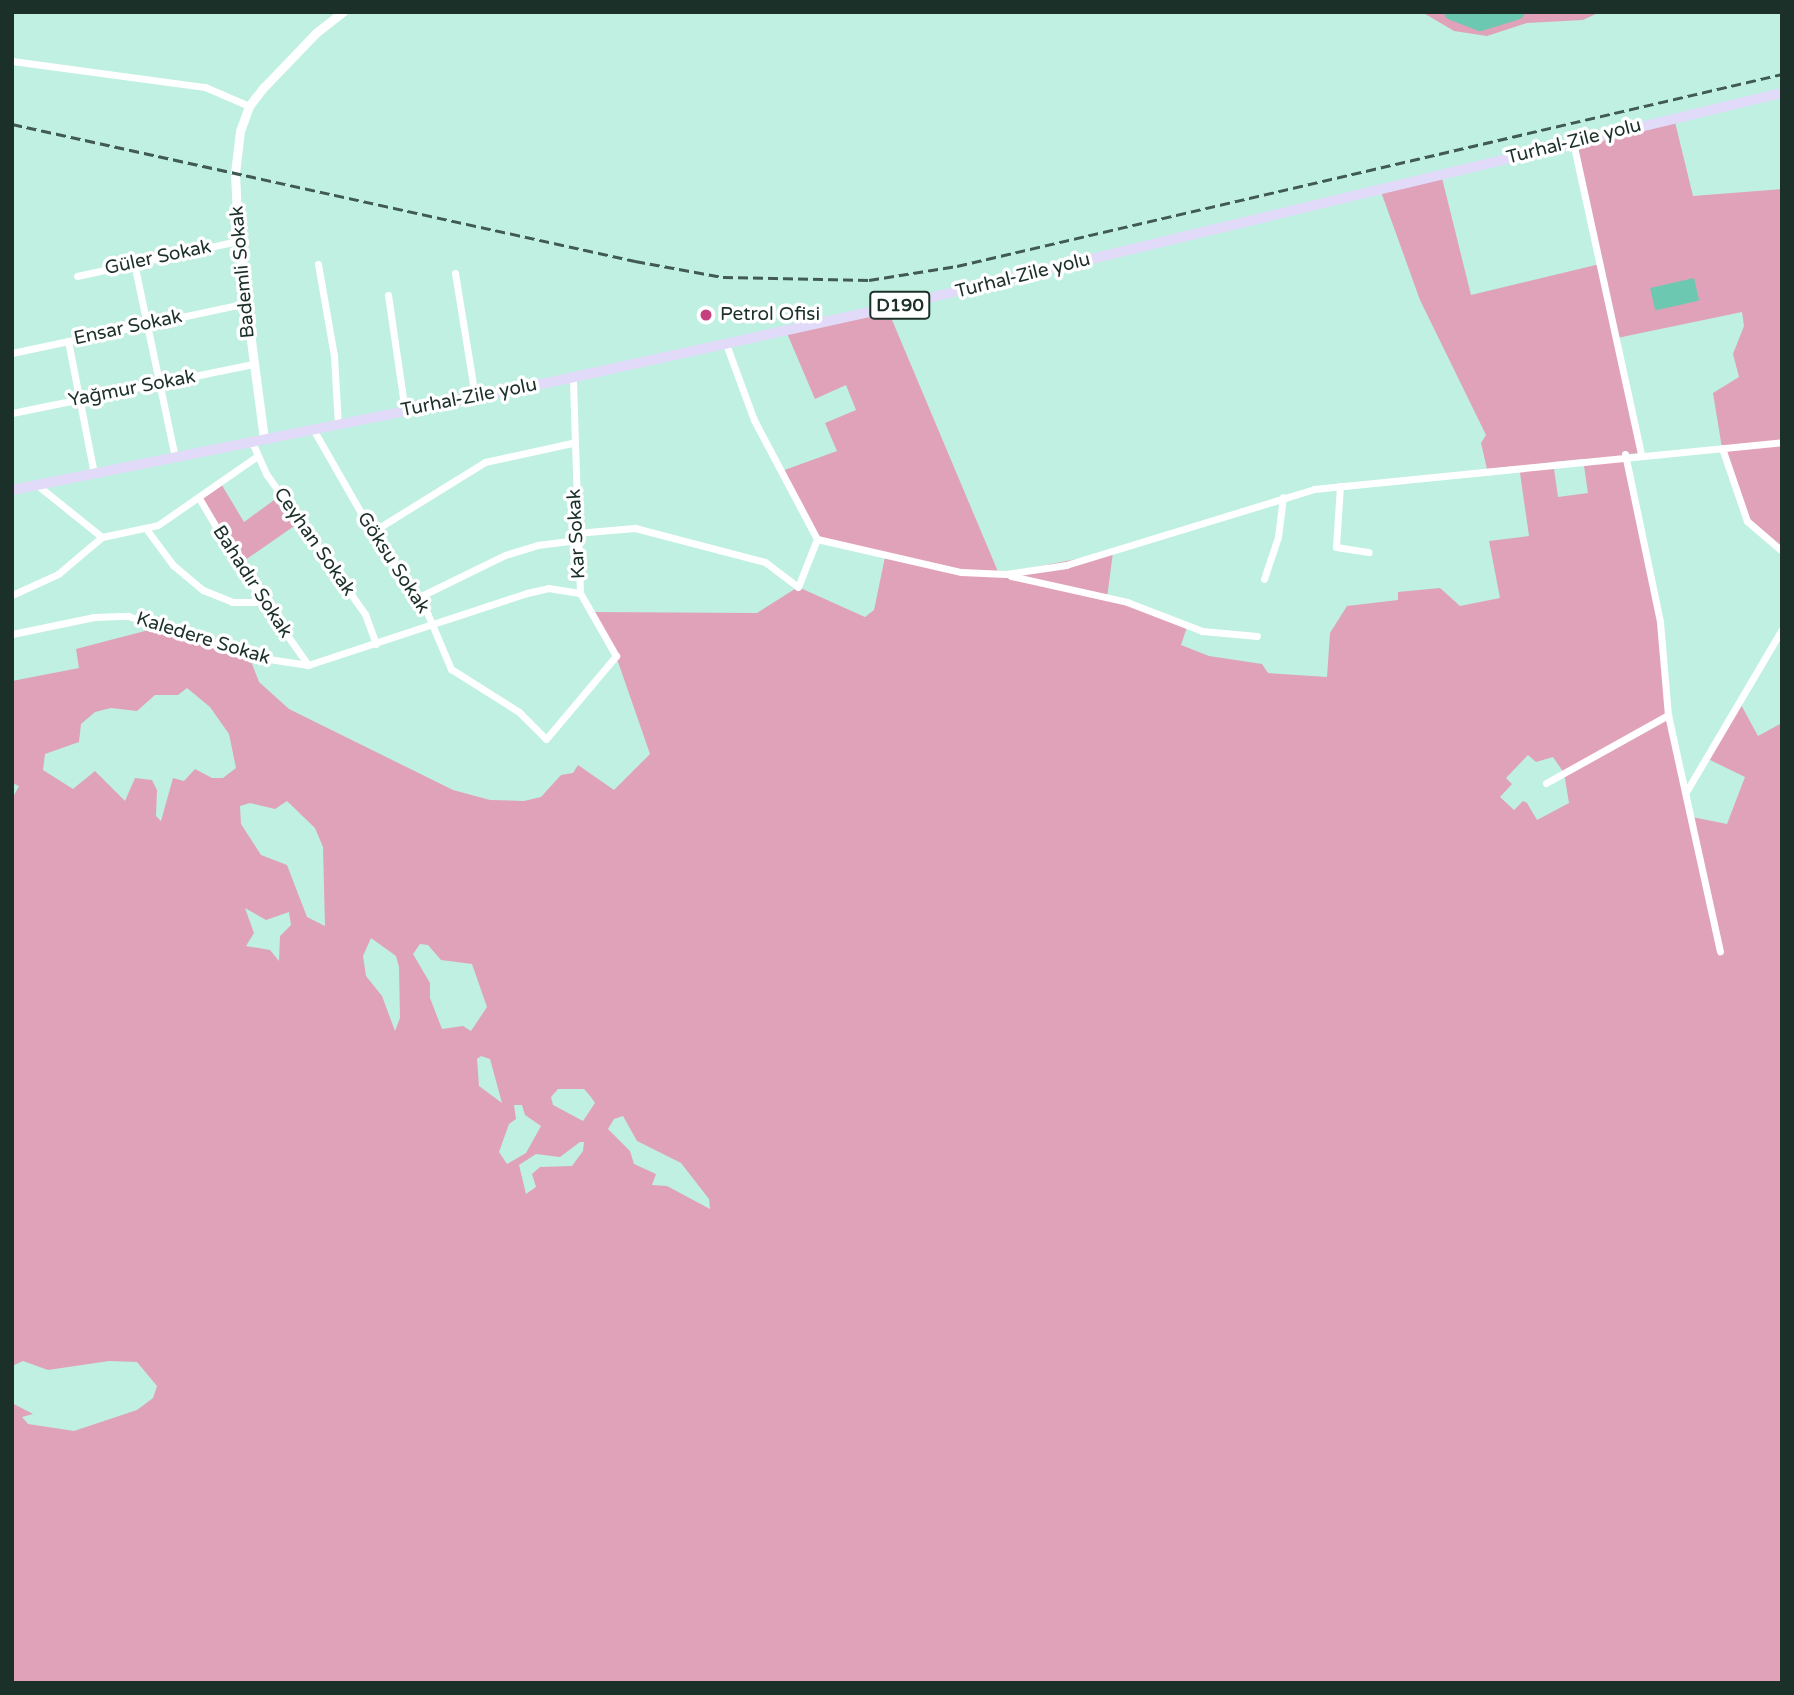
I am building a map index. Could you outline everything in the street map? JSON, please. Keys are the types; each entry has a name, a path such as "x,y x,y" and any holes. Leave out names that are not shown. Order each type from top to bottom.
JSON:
{"main road":[{"name":"Turhal-Zile yolu","path":"12,490 726,344 1782,93"}],"street":[{"path":"12,61 205,86 249,106 317,32 343,12"},
{"name":"Bademli Sokak","path":"249,106 240,131 234,173 243,304 264,439"},
{"path":"1573,142 1641,453"},
{"name":"Güler Sokak","path":"78,276 238,241"},
{"path":"134,263 175,457"},
{"path":"318,264 334,356 338,425"},
{"path":"455,273 475,397"},
{"path":"388,296 405,411"},
{"name":"Ensar Sokak","path":"12,353 243,304"},
{"path":"68,341 94,473"},
{"path":"726,344 754,420 817,540 931,567 1006,575 1127,602 1202,631 1257,636"},
{"name":"Yağmur Sokak","path":"12,413 253,364"},
{"name":"Kar Sokak","path":"546,739 616,656 580,593 572,443 573,377"},
{"name":"Göksu Sokak","path":"313,429 372,532 419,597 451,669 519,712 546,739"},
{"name":"Ceyhan Sokak","path":"252,442 256,457 365,614 376,643"},
{"path":"1006,575 1043,571 1138,546 1283,497 1340,486 1625,454 1782,442"},
{"path":"372,532 485,462 572,443"},
{"path":"1722,448 1747,521 1782,551"},
{"path":"1625,454 1660,622 1668,715 1720,951"},
{"path":"12,595 58,574 103,537 147,530 199,498 256,457"},
{"path":"37,485 103,537"},
{"path":"1340,486 1336,547 1369,552"},
{"path":"1264,579 1282,522 1283,497"},
{"name":"Bahadır Sokak","path":"199,498 262,602 308,665"},
{"path":"419,597 505,555 576,536 635,528 765,562 798,587 817,540"},
{"path":"147,530 173,565 203,590 232,601 262,602"},
{"name":"Kaledere Sokak","path":"12,635 94,617 128,616 249,656 308,665 548,588 580,593"},
{"path":"1686,792 1782,629"},
{"path":"1546,783 1668,715"}],"shaded area":[{"path":"1422,12 1600,12 1583,20 1527,23 1487,36 1454,31"},
{"path":"1674,118 1693,196 1782,189 1782,551 1751,527 1722,448 1713,393 1739,377 1733,354 1744,326 1742,312 1617,338 1641,453 1626,454 1654,590 1668,715 1692,817 1727,824 1745,777 1708,759 1739,701 1758,736 1782,723 1782,1683 12,1683 12,1403 33,1414 22,1417 28,1424 74,1431 137,1410 153,1398 157,1386 137,1362 109,1361 48,1370 23,1361 12,1366 12,799 19,786 12,783 12,681 79,668 76,649 164,626 249,656 259,682 289,709 453,790 490,800 524,801 541,797 561,775 573,773 578,765 614,790 650,754 616,656 591,612 757,613 798,587 865,617 874,610 885,557 817,539 779,472 837,451 825,423 856,410 846,385 815,399 786,331 887,308 999,574 1113,552 1107,598 1187,627 1181,645 1209,656 1262,664 1268,673 1327,677 1330,633 1347,606 1398,600 1398,592 1440,588 1460,606 1500,598 1489,541 1529,536 1519,466 1487,469 1481,443 1486,435 1420,300 1380,189 1441,174 1471,295 1600,264 1573,142","holes":["1583,459 1588,493 1558,497 1553,462","187,688 210,707 229,734 236,768 223,778 212,778 195,769 184,781 173,778 161,821 156,816 157,790 152,780 135,778 125,801 95,771 73,789 43,770 45,754 79,742 81,724 95,712 111,708 137,711 155,695 178,695","1528,755 1536,762 1553,757 1564,773 1569,803 1537,820 1527,803 1523,801 1514,810 1500,797 1512,784 1506,778","287,801 315,828 323,847 325,926 307,917 287,865 261,855 241,824 240,806 250,803 275,809","245,908 266,920 289,912 291,925 280,936 279,961 270,950 246,946 254,933","371,938 396,956 399,967 400,1018 395,1031 382,996 366,976 363,956","420,944 428,945 441,960 472,964 487,1007 471,1031 463,1026 442,1029 430,998 430,983 413,954","481,1056 490,1059 502,1103 479,1086 477,1059","558,1089 584,1089 591,1097 595,1103 583,1121 553,1105 551,1097","514,1105 522,1105 525,1115 541,1126 526,1153 507,1164 499,1152 509,1124 516,1119","623,1116 637,1141 681,1163 709,1199 710,1209 667,1186 652,1185 656,1174 634,1164 630,1151 608,1129 614,1119","580,1142 584,1142 583,1151 572,1166 540,1167 532,1174 536,1187 526,1194 519,1165 536,1154 560,1157"]},
{"path":"1694,278 1699,300 1655,311 1650,288"},
{"path":"220,482 244,522 281,495 300,522 238,565 199,498"}],"waterway":[{"path":"1452,12 1480,23 1516,12"}],"railway":[{"path":"12,124 635,261 723,277 869,280 957,266 1782,74"}],"place":[{"name":"Petrol Ofisi","path":"706,315"}]}
